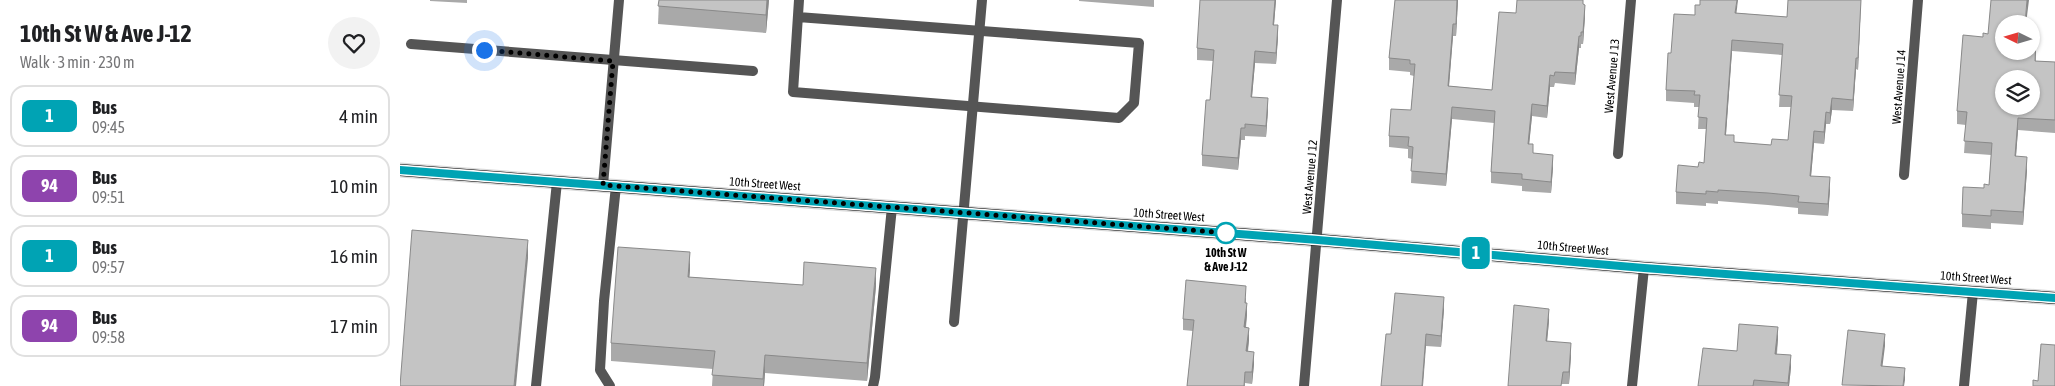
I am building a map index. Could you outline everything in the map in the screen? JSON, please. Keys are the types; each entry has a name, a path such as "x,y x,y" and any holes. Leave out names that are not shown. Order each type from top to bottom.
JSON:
{"main road":[{"name":"10th Street West","path":"400,170 963,212 1644,268 2055,298"}],"street":[{"path":"610,386 600,370 600,347 609,186 613,61 618,0"},
{"path":"798,17 1139,43 1134,104 1119,118 793,92 799,0"},
{"path":"954,322 982,0"},
{"name":"West Avenue J 12","path":"1304,386 1318,240 1337,0"},
{"name":"West Avenue J 13","path":"1618,154 1631,0"},
{"name":"West Avenue J 14","path":"1904,175 1918,0"},
{"path":"411,44 753,72"},
{"path":"536,386 557,182"},
{"path":"873,386 892,207"},
{"path":"1632,386 1644,268"},
{"path":"1964,386 1973,292"},
{"path":"600,386 603,374"}],"building":[{"path":"659,0 767,0 766,15 658,6"},
{"path":"1200,0 1275,0 1273,25 1278,25 1276,53 1255,51 1251,97 1268,98 1266,126 1245,124 1245,128 1241,128 1238,158 1202,155 1206,100 1210,100 1214,50 1197,48"},
{"path":"1395,0 1457,0 1456,24 1453,24 1448,86 1492,90 1499,12 1516,13 1517,0 1583,0 1585,5 1583,32 1579,36 1575,73 1555,72 1554,76 1550,75 1547,106 1532,104 1528,144 1533,144 1533,153 1553,155 1551,182 1522,179 1522,174 1491,172 1495,111 1452,107 1446,174 1411,171 1413,147 1408,146 1409,137 1389,136 1391,109 1411,110 1415,64 1410,64 1410,60 1389,58"},
{"path":"1700,0 1737,0 1735,13 1787,17 1788,0 1861,0 1858,58 1856,58 1853,100 1832,98 1830,113 1826,112 1824,132 1814,131 1810,176 1830,177 1828,204 1798,202 1799,196 1768,193 1718,190 1718,192 1706,191 1706,194 1676,192 1678,165 1698,167 1699,162 1704,163 1707,118 1698,117 1700,95 1694,95 1695,91 1666,90 1668,53 1671,53 1674,14 1695,15 1695,5 1700,5","holes":["1732,40 1783,44 1779,95 1792,96 1788,140 1772,139 1771,145 1734,142 1734,135 1725,135"]},
{"path":"1991,0 2027,0 2026,15 1995,15 1995,60 2055,62 2055,120 2018,118 2015,156 2027,157 2023,212 1991,210 1991,216 1962,214 1963,187 1984,188 1984,184 1989,185 1992,143 1964,141 1967,112 1957,111 1963,35 1983,37 1983,33 1988,34"},
{"path":"412,230 528,240 514,386 400,386"},
{"path":"618,247 690,252 688,277 803,285 804,262 876,268 867,363 765,355 763,379 712,375 715,351 611,343"},
{"path":"1186,280 1246,286 1245,303 1247,303 1244,327 1249,328 1246,351 1254,352 1252,372 1245,372 1244,386 1187,386 1194,320 1183,319"},
{"path":"1395,293 1444,297 1441,336 1426,334 1422,386 1381,386 1386,334 1391,334"},
{"path":"1514,305 1549,309 1546,341 1571,343 1569,372 1563,372 1561,386 1508,386"},
{"path":"1739,324 1778,327 1775,354 1791,355 1788,383 1754,380 1753,386 1698,386 1703,348 1737,351"},
{"path":"1848,330 1885,334 1881,366 1905,368 1903,386 1842,385"},
{"path":"2041,344 2055,345 2055,386 2033,386 2033,380 2038,381"}],"bus line":[{"name":"1","path":"400,170 1318,240 1644,268 2055,298"}],"place":[{"name":"10th St W & Ave J-12","path":"1226,233"}],"route":[{"path":"484,50 613,61 603,185 1228,233 1226,233"}]}
